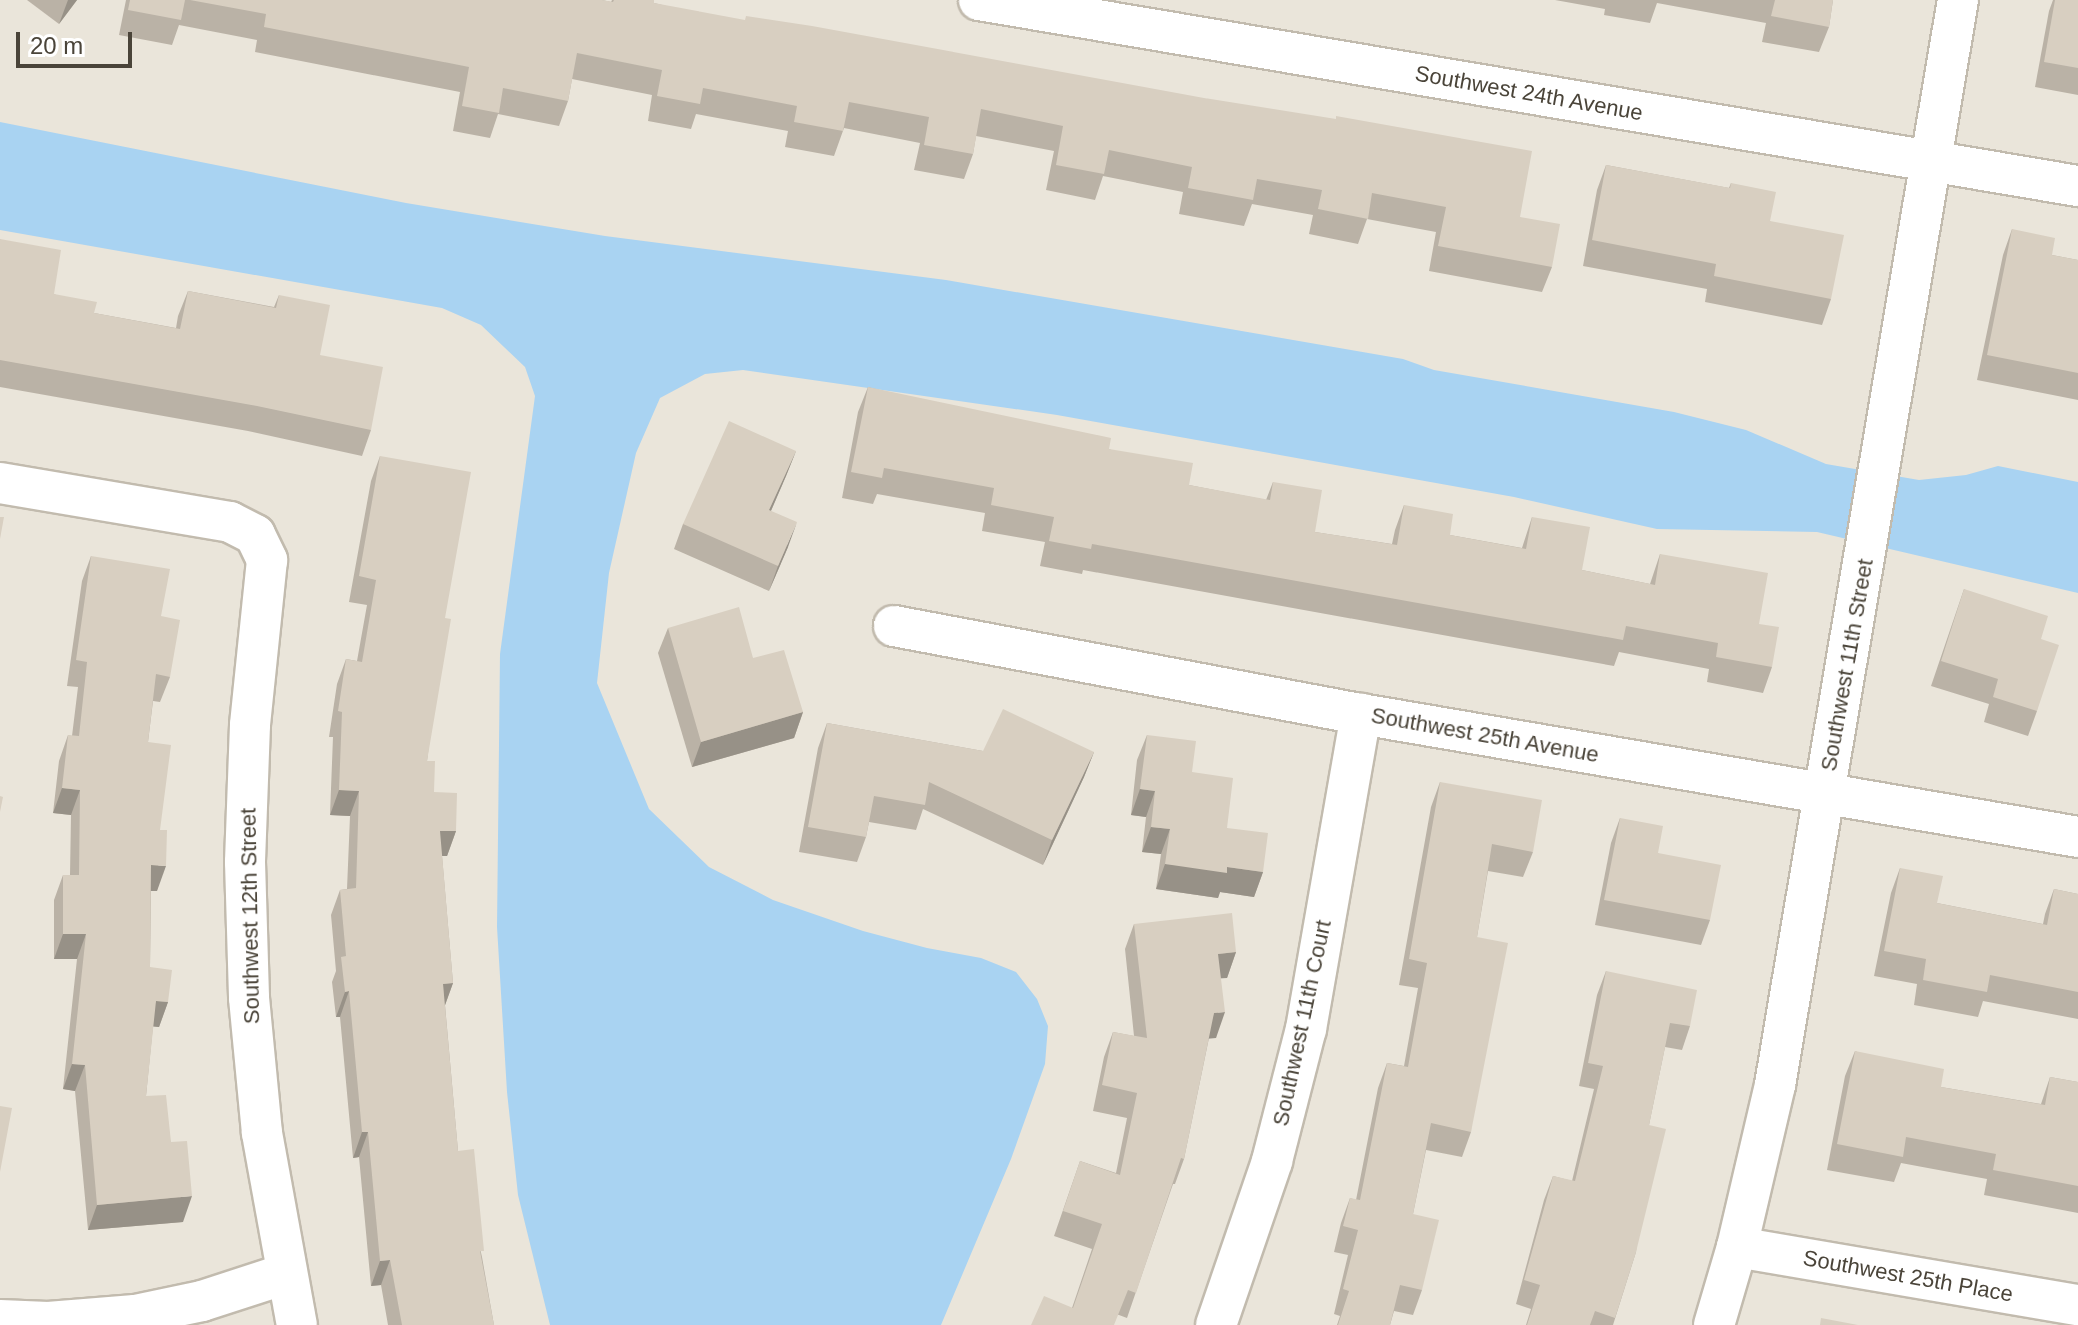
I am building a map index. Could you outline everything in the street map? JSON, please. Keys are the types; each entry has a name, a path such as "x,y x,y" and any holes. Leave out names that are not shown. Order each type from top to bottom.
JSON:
{"street":[{"name":"Southwest 24th Avenue","path":"979,0 2078,186"},
{"name":"Southwest 11th Street","path":"1714,1325 1737,1247 1775,1085 1958,0"},
{"name":"Southwest 12th Street","path":"0,483 230,522 255,535 267,560 250,725 245,862 249,998 262,1133 285,1274 297,1325"},
{"name":"Southwest 25th Avenue","path":"894,626 1361,714 2078,837"},
{"name":"Southwest 11th Court","path":"1216,1325 1272,1161 1306,1029 1361,714"},
{"name":"Southwest 25th Place","path":"1737,1247 2078,1305"},
{"path":"0,1320 48,1322 135,1315 202,1301 285,1274"}],"shaded area":[{"path":"0,0 2078,0 2078,1325 0,1325"}],"water":[{"path":"0,122 406,203 605,236 946,280 1403,359 1434,370 1674,412 1746,430 1826,464 1919,480 1966,475 1998,466 2078,482 2078,593 1817,532 1657,529 1514,497 1057,415 743,370 705,374 660,398 636,453 609,573 597,683 649,809 709,867 773,900 863,931 981,958 1016,972 1037,999 1048,1026 1045,1064 1011,1159 941,1325 550,1325 518,1195 507,1092 497,927 500,654 535,396 525,367 481,325 442,308 0,230"}],"building":[{"path":"130,0 185,0 181,20 128,10"},
{"path":"190,0 654,0 654,3 745,20 746,16 812,26 1204,98 1336,119 1336,116 1532,151 1520,217 1560,224 1552,267 1438,246 1446,207 1372,193 1368,219 1318,209 1322,190 1257,179 1253,200 1188,188 1192,167 1109,150 1104,174 1056,165 1063,126 981,109 973,154 924,145 929,117 849,102 843,131 794,122 797,106 703,88 700,104 657,96 662,70 577,53 568,101 503,88 499,113 462,106 469,67 264,27 266,14"},
{"path":"1775,0 1833,0 1829,27 1771,16"},
{"path":"2055,0 2078,0 2078,68 2044,62"},
{"path":"1606,165 1730,188 1731,183 1776,192 1770,221 1844,235 1831,299 1714,276 1716,264 1592,240"},
{"path":"2012,229 2055,238 2052,255 2078,260 2078,373 1987,355"},
{"path":"0,239 61,250 54,294 97,302 94,313 180,329 188,291 276,308 279,295 330,305 320,355 383,367 371,430 257,406 0,360"},
{"path":"868,387 1111,438 1109,449 1193,463 1189,485 1270,500 1273,482 1322,490 1315,532 1397,545 1404,505 1453,514 1450,535 1526,549 1532,517 1590,527 1582,570 1655,585 1660,554 1768,573 1759,624 1779,627 1772,667 1716,657 1718,643 1626,626 1623,640 1092,544 1091,549 1049,541 1054,517 991,505 994,488 884,468 882,478 851,472"},
{"path":"729,421 796,451 769,510 797,522 778,566 683,524"},
{"path":"380,456 471,472 445,618 451,619 427,761 435,761 434,792 457,793 456,831 440,831 453,983 443,984 458,1151 474,1149 484,1251 480,1251 494,1325 402,1325 390,1260 380,1261 368,1132 362,1132 349,991 345,992 341,957 346,956 340,890 356,888 359,791 339,790 342,712 338,711 346,659 362,662 376,580 359,576"},
{"path":"0,517 4,517 0,539"},
{"path":"91,556 170,569 161,616 180,620 170,677 156,674 148,742 171,745 160,830 167,830 166,866 151,865 150,967 172,970 168,1002 156,1001 146,1096 166,1095 171,1142 187,1141 192,1196 97,1205 85,1065 72,1064 86,934 63,934 63,875 79,875 80,790 62,788 68,735 79,736 87,662 76,660"},
{"path":"1964,589 2048,616 2041,639 2059,645 2037,711 1993,697 1998,679 1941,661"},
{"path":"739,607 753,658 784,650 803,712 701,742 668,628"},
{"path":"1003,709 1094,752 1052,840 929,782 925,805 874,796 866,837 808,827 827,723 983,751"},
{"path":"1147,735 1196,741 1192,772 1233,778 1227,828 1268,833 1263,872 1227,867 1227,873 1165,864 1170,829 1151,827 1155,791 1140,789"},
{"path":"1440,782 1542,800 1533,852 1492,844 1477,937 1508,943 1471,1132 1431,1123 1413,1214 1439,1220 1422,1290 1400,1285 1390,1325 1338,1325 1349,1291 1343,1289 1358,1230 1343,1226 1350,1198 1360,1200 1387,1063 1408,1067 1427,963 1409,959"},
{"path":"1620,818 1663,826 1658,853 1721,865 1710,920 1604,900"},
{"path":"1900,868 1943,876 1937,903 2047,925 2054,889 2078,894 2078,992 1990,975 1987,992 1923,980 1926,959 1884,951"},
{"path":"1232,913 1236,952 1218,954 1225,1012 1214,1013 1184,1159 1181,1158 1136,1293 1128,1290 1114,1325 1031,1325 1044,1296 1073,1308 1102,1224 1063,1211 1080,1161 1120,1175 1137,1093 1102,1085 1113,1032 1147,1038 1134,924"},
{"path":"1606,971 1697,990 1690,1026 1670,1023 1649,1125 1666,1129 1636,1252 1615,1318 1595,1311 1590,1325 1527,1325 1540,1285 1524,1280 1553,1176 1575,1181 1603,1066 1588,1063"},
{"path":"1855,1051 1944,1069 1941,1087 2045,1105 2050,1077 2078,1082 2078,1186 1993,1170 1996,1154 1906,1137 1903,1157 1837,1144"},
{"path":"0,1106 12,1108 0,1172"},
{"path":"1821,1318 1858,1325 1820,1325"}]}
